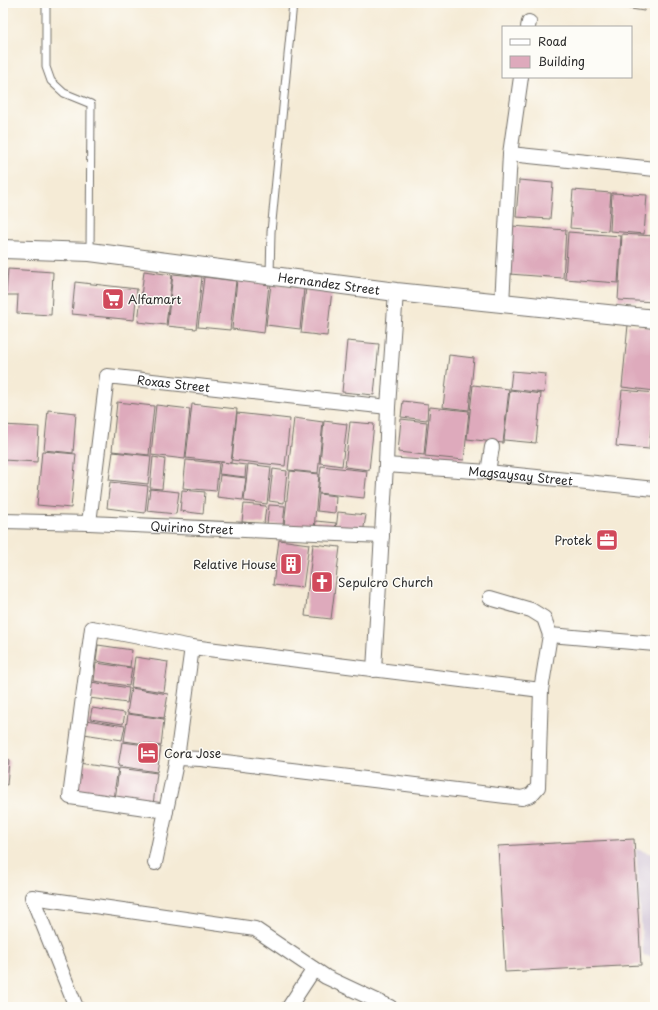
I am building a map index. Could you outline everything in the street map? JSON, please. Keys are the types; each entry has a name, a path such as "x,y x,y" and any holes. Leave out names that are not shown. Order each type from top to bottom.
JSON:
{"street":[{"path":"502,304 510,154 521,78"},
{"path":"510,154 655,169"},
{"name":"Hernandez Street","path":"3,249 90,252 396,292 655,319"},
{"path":"374,670 388,407 396,292"},
{"name":"Roxas Street","path":"89,523 107,376 388,407"},
{"path":"488,472 492,447"},
{"name":"Magsaysay Street","path":"386,465 488,472 655,489"},
{"name":"Quirino Street","path":"3,521 89,523 382,536"},
{"path":"177,758 201,759 522,798 531,795 538,788 540,690 550,635 544,618 531,610 490,598"},
{"path":"166,811 70,797 92,628 192,647 540,690"},
{"path":"550,635 655,644"},
{"path":"155,863 177,758 192,647"},
{"path":"76,1007 32,897 256,929 326,977 390,1007"},
{"path":"289,1007 314,969"}],"lane":[{"path":"46,3 46,67 51,81 64,93 90,104 90,252"},
{"path":"270,276 271,232 293,3"}],"shaded area":[{"path":"636,849 655,855 655,958 643,955"}],"building":[{"path":"591,3 646,3 644,11"},
{"path":"519,180 553,183 550,219 516,217"},
{"path":"573,190 611,193 608,231 570,228"},
{"path":"612,193 647,195 644,234 610,231"},
{"path":"512,226 566,230 563,278 509,274"},
{"path":"568,232 621,236 618,283 565,279"},
{"path":"622,234 655,236 655,302 618,300"},
{"path":"8,269 53,272 51,315 17,313 18,295 6,295"},
{"path":"144,271 172,275 166,325 138,322"},
{"path":"173,274 202,277 196,329 167,326"},
{"path":"204,277 236,281 230,330 198,327"},
{"path":"237,280 269,284 264,333 232,329"},
{"path":"75,282 137,289 134,320 72,314"},
{"path":"271,284 304,288 300,329 266,325"},
{"path":"306,287 332,290 327,336 301,333"},
{"path":"628,325 655,328 655,391 622,387"},
{"path":"347,341 379,344 374,395 342,392"},
{"path":"449,355 474,358 469,410 443,407"},
{"path":"512,371 546,374 544,393 510,389"},
{"path":"473,385 509,389 503,443 467,439"},
{"path":"510,390 541,394 536,443 504,440"},
{"path":"622,390 655,393 649,449 616,446"},
{"path":"403,401 428,404 427,420 401,417"},
{"path":"117,402 154,406 149,455 112,451"},
{"path":"192,404 237,409 231,463 186,458"},
{"path":"156,405 190,409 185,459 151,455"},
{"path":"430,407 469,411 464,460 425,456"},
{"path":"48,410 76,413 73,453 44,450"},
{"path":"237,413 290,419 285,466 232,460"},
{"path":"294,418 323,422 318,473 288,470"},
{"path":"401,419 427,422 424,455 398,452"},
{"path":"324,421 347,424 342,466 320,463"},
{"path":"350,422 374,424 369,470 345,467"},
{"path":"3,425 39,427 37,462 3,460"},
{"path":"42,451 76,454 71,508 37,505"},
{"path":"113,452 151,456 148,484 109,480"},
{"path":"153,457 165,459 162,489 150,488"},
{"path":"186,460 219,463 216,491 183,488"},
{"path":"221,462 246,465 245,477 219,474"},
{"path":"248,464 271,467 267,504 244,501"},
{"path":"321,466 367,471 364,498 318,493"},
{"path":"273,469 287,471 284,503 269,501"},
{"path":"290,471 319,474 314,529 284,526"},
{"path":"220,475 246,478 243,500 217,497"},
{"path":"110,482 148,486 145,513 107,508"},
{"path":"150,489 179,492 176,514 147,511"},
{"path":"182,490 205,492 203,514 180,511"},
{"path":"319,494 336,496 335,513 317,511"},
{"path":"244,504 266,506 264,524 242,522"},
{"path":"269,505 285,506 283,525 267,524"},
{"path":"338,512 366,515 363,533 336,530"},
{"path":"316,521 336,523 335,530 315,528"},
{"name":"Relative House","path":"279,540 309,544 303,588 273,585"},
{"name":"Sepulcro Church","path":"313,544 340,547 331,619 305,616"},
{"path":"98,645 132,650 130,667 96,661"},
{"path":"135,657 168,662 164,692 131,687"},
{"path":"96,663 132,668 129,686 94,681"},
{"path":"91,682 129,688 127,703 89,698"},
{"path":"131,688 168,694 164,718 127,713"},
{"path":"92,708 125,713 123,724 90,719"},
{"path":"128,714 164,719 161,746 124,741"},
{"path":"86,720 125,726 122,740 84,734"},
{"path":"122,742 161,747 157,772 118,766"},
{"path":"3,759 9,760 7,785 3,784"},
{"path":"79,763 118,769 113,799 75,794"},
{"path":"119,768 157,773 153,805 115,800"},
{"path":"634,839 641,965 505,972 498,846"}],"place":[{"name":"Alfamart","path":"113,299"},
{"name":"Protek","path":"607,540"},
{"name":"Relative House","path":"291,564"},
{"name":"Sepulcro Church","path":"322,582"},
{"name":"Cora Jose","path":"148,753"}]}
